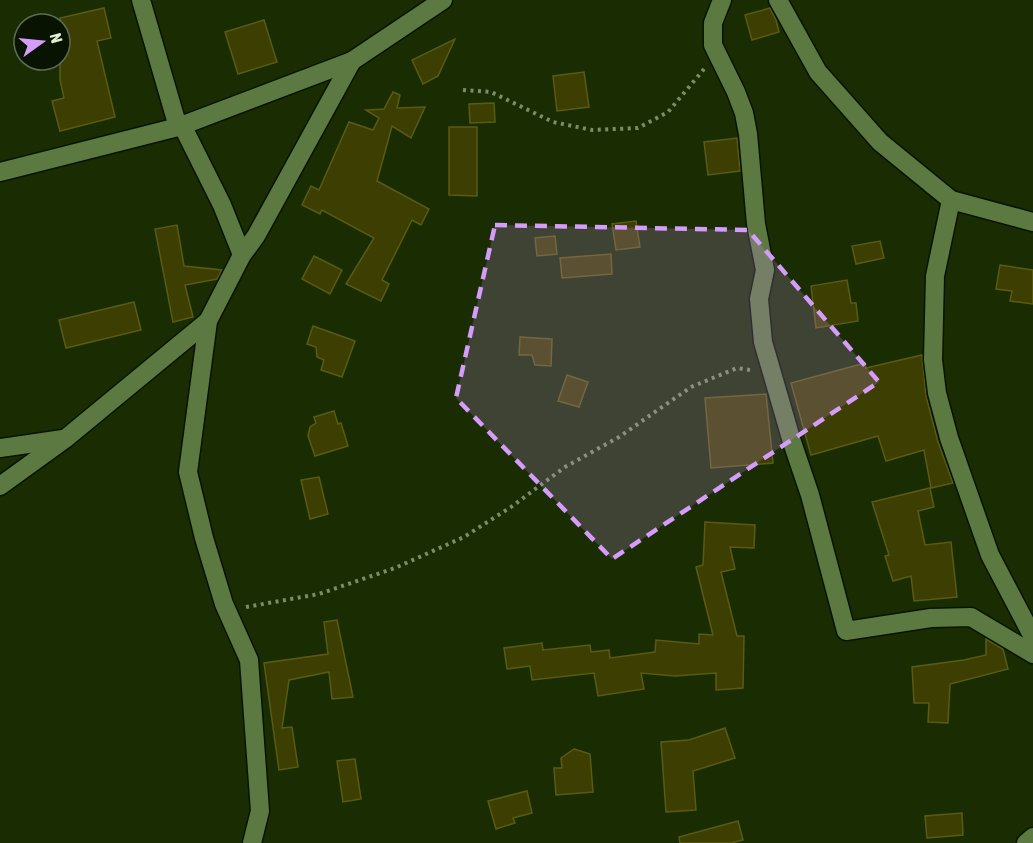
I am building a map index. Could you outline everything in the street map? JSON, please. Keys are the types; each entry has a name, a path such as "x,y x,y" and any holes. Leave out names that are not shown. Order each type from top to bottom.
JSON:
{"street":[{"path":"141,0 180,126 217,196 242,255"},
{"path":"0,172 180,126 352,61 442,0"},
{"path":"722,0 713,23 712,35 715,54 744,112 748,134 756,224 765,270 759,299 763,342 810,495 846,631 931,618 971,617 1033,654"},
{"path":"778,0 818,72 880,142 951,200 1033,222"},
{"path":"252,843 260,811 249,660 227,611 204,538 188,472 208,321 242,255 256,236 352,61"},
{"path":"951,200 935,276 933,360 937,393 949,438 990,555 1033,638"},
{"path":"0,486 65,439 208,321"},
{"path":"0,448 65,439"},
{"path":"1026,843 1033,837"}],"path":[{"path":"462,90 492,92 553,122 592,130 639,128 668,112 715,54"},
{"path":"227,611 319,594 395,568 464,537 511,507 565,467 619,437 691,387 737,368 772,374"}],"highlighted area":[{"path":"495,225 748,230 879,382 612,559 456,398"}],"building":[{"path":"104,8 111,38 97,41 115,117 60,131 52,101 64,98 60,72 72,72 72,15"},
{"path":"770,8 779,32 752,40 745,15"},
{"path":"264,20 277,62 238,74 225,32"},
{"path":"455,39 438,76 423,84 412,60"},
{"path":"584,72 589,107 557,111 553,76"},
{"path":"393,92 400,95 397,108 425,107 411,138 392,126 377,181 429,209 421,225 412,220 382,280 389,284 381,301 346,284 374,238 322,210 320,214 302,205 311,186 319,190 349,122 373,130 379,118 366,110 384,109"},
{"path":"494,103 495,122 470,123 469,104"},
{"path":"449,127 477,127 477,196 449,195"},
{"path":"737,138 740,171 708,175 704,142"},
{"path":"636,221 640,247 616,250 612,224"},
{"path":"177,225 184,266 222,270 217,279 185,285 193,317 173,322 155,229"},
{"path":"555,236 557,254 537,256 535,238"},
{"path":"880,241 884,258 856,264 852,246"},
{"path":"611,254 612,274 562,278 560,258"},
{"path":"314,256 342,270 330,294 302,279"},
{"path":"1000,265 1033,270 1033,304 1010,301 1012,291 996,289"},
{"path":"847,280 851,303 856,303 858,321 816,328 811,286"},
{"path":"134,302 141,330 66,348 59,320"},
{"path":"313,326 355,341 342,377 321,370 324,360 317,357 316,347 307,344"},
{"path":"520,337 552,339 551,366 535,365 532,355 519,355"},
{"path":"922,355 926,396 938,442 953,483 931,488 924,450 886,461 878,436 811,455 791,383 865,363 866,368"},
{"path":"567,375 588,382 579,407 558,401"},
{"path":"766,394 773,463 711,468 705,398"},
{"path":"334,411 338,424 341,423 348,446 315,456 308,436 310,427 316,423 314,417"},
{"path":"319,477 328,514 310,519 301,480"},
{"path":"930,488 934,507 918,511 925,545 951,542 957,597 914,601 911,576 893,581 885,556 889,555 872,502"},
{"path":"705,522 755,525 754,548 730,547 735,569 721,572 737,636 744,636 743,688 716,690 716,673 675,676 641,673 644,689 598,696 594,673 532,680 530,666 507,669 504,648 542,643 543,650 590,645 591,652 609,650 610,658 655,652 656,640 699,644 699,634 713,635 696,567 703,565"},
{"path":"337,620 353,697 332,699 329,672 289,680 282,728 292,727 298,767 279,770 264,663 328,654 324,622"},
{"path":"986,639 1003,649 1008,669 950,684 948,723 928,722 929,703 914,703 912,667 986,655"},
{"path":"725,728 735,758 693,771 696,810 666,812 661,742 689,740"},
{"path":"574,749 590,754 593,792 556,795 554,768 562,768 561,758"},
{"path":"355,759 361,799 343,802 337,761"},
{"path":"527,791 532,813 513,818 515,823 496,829 488,801"},
{"path":"962,813 963,835 927,838 925,816"},
{"path":"738,821 743,840 731,843 680,843 679,837"}]}
